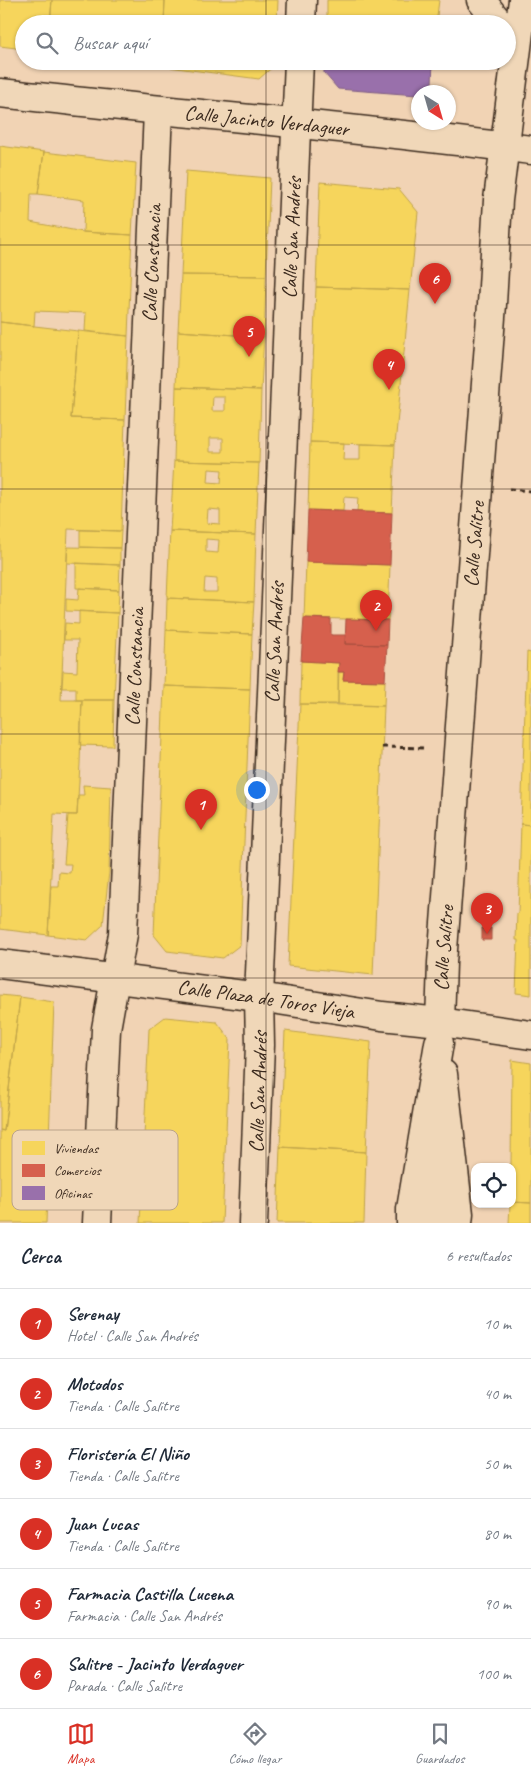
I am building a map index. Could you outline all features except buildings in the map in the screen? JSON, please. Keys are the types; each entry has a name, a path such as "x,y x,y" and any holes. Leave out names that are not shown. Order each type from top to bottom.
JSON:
{"street":[{"path":"301,15 302,0"},
{"path":"481,0 493,15"},
{"name":"Calle Salitre","path":"516,25 523,0"},
{"name":"Calle San Andrés","path":"253,1223 260,1045 259,997 299,70"},
{"name":"Calle Salitre","path":"458,1223 459,1214 440,1032 442,963 492,304 498,200 518,148 514,70"},
{"name":"Calle Jacinto Verdaguer","path":"0,93 158,111 431,137 518,148"},
{"name":"Calle Constancia","path":"101,1130 106,1029 123,924 158,111"},
{"name":"Calle Plaza de Toros Vieja","path":"0,964 259,997 382,1016 440,1032 531,1035"},
{"path":"435,1223 440,1032"},
{"name":"Calle Salitre","path":"411,1223 411,1209 440,1032"},
{"name":"Calle Constancia","path":"97,1223 98,1210"}],"path":[{"path":"382,747 457,750"}],"place":[{"name":"Salitre - Jacinto Verdaguer","path":"435,304"},
{"name":"Farmacia Castilla Lucena","path":"249,357"},
{"name":"Juan Lucas","path":"389,390"},
{"name":"Motodos","path":"376,631"},
{"name":"Serenay","path":"201,830"},
{"name":"Floristería El Niño","path":"487,934"}]}
